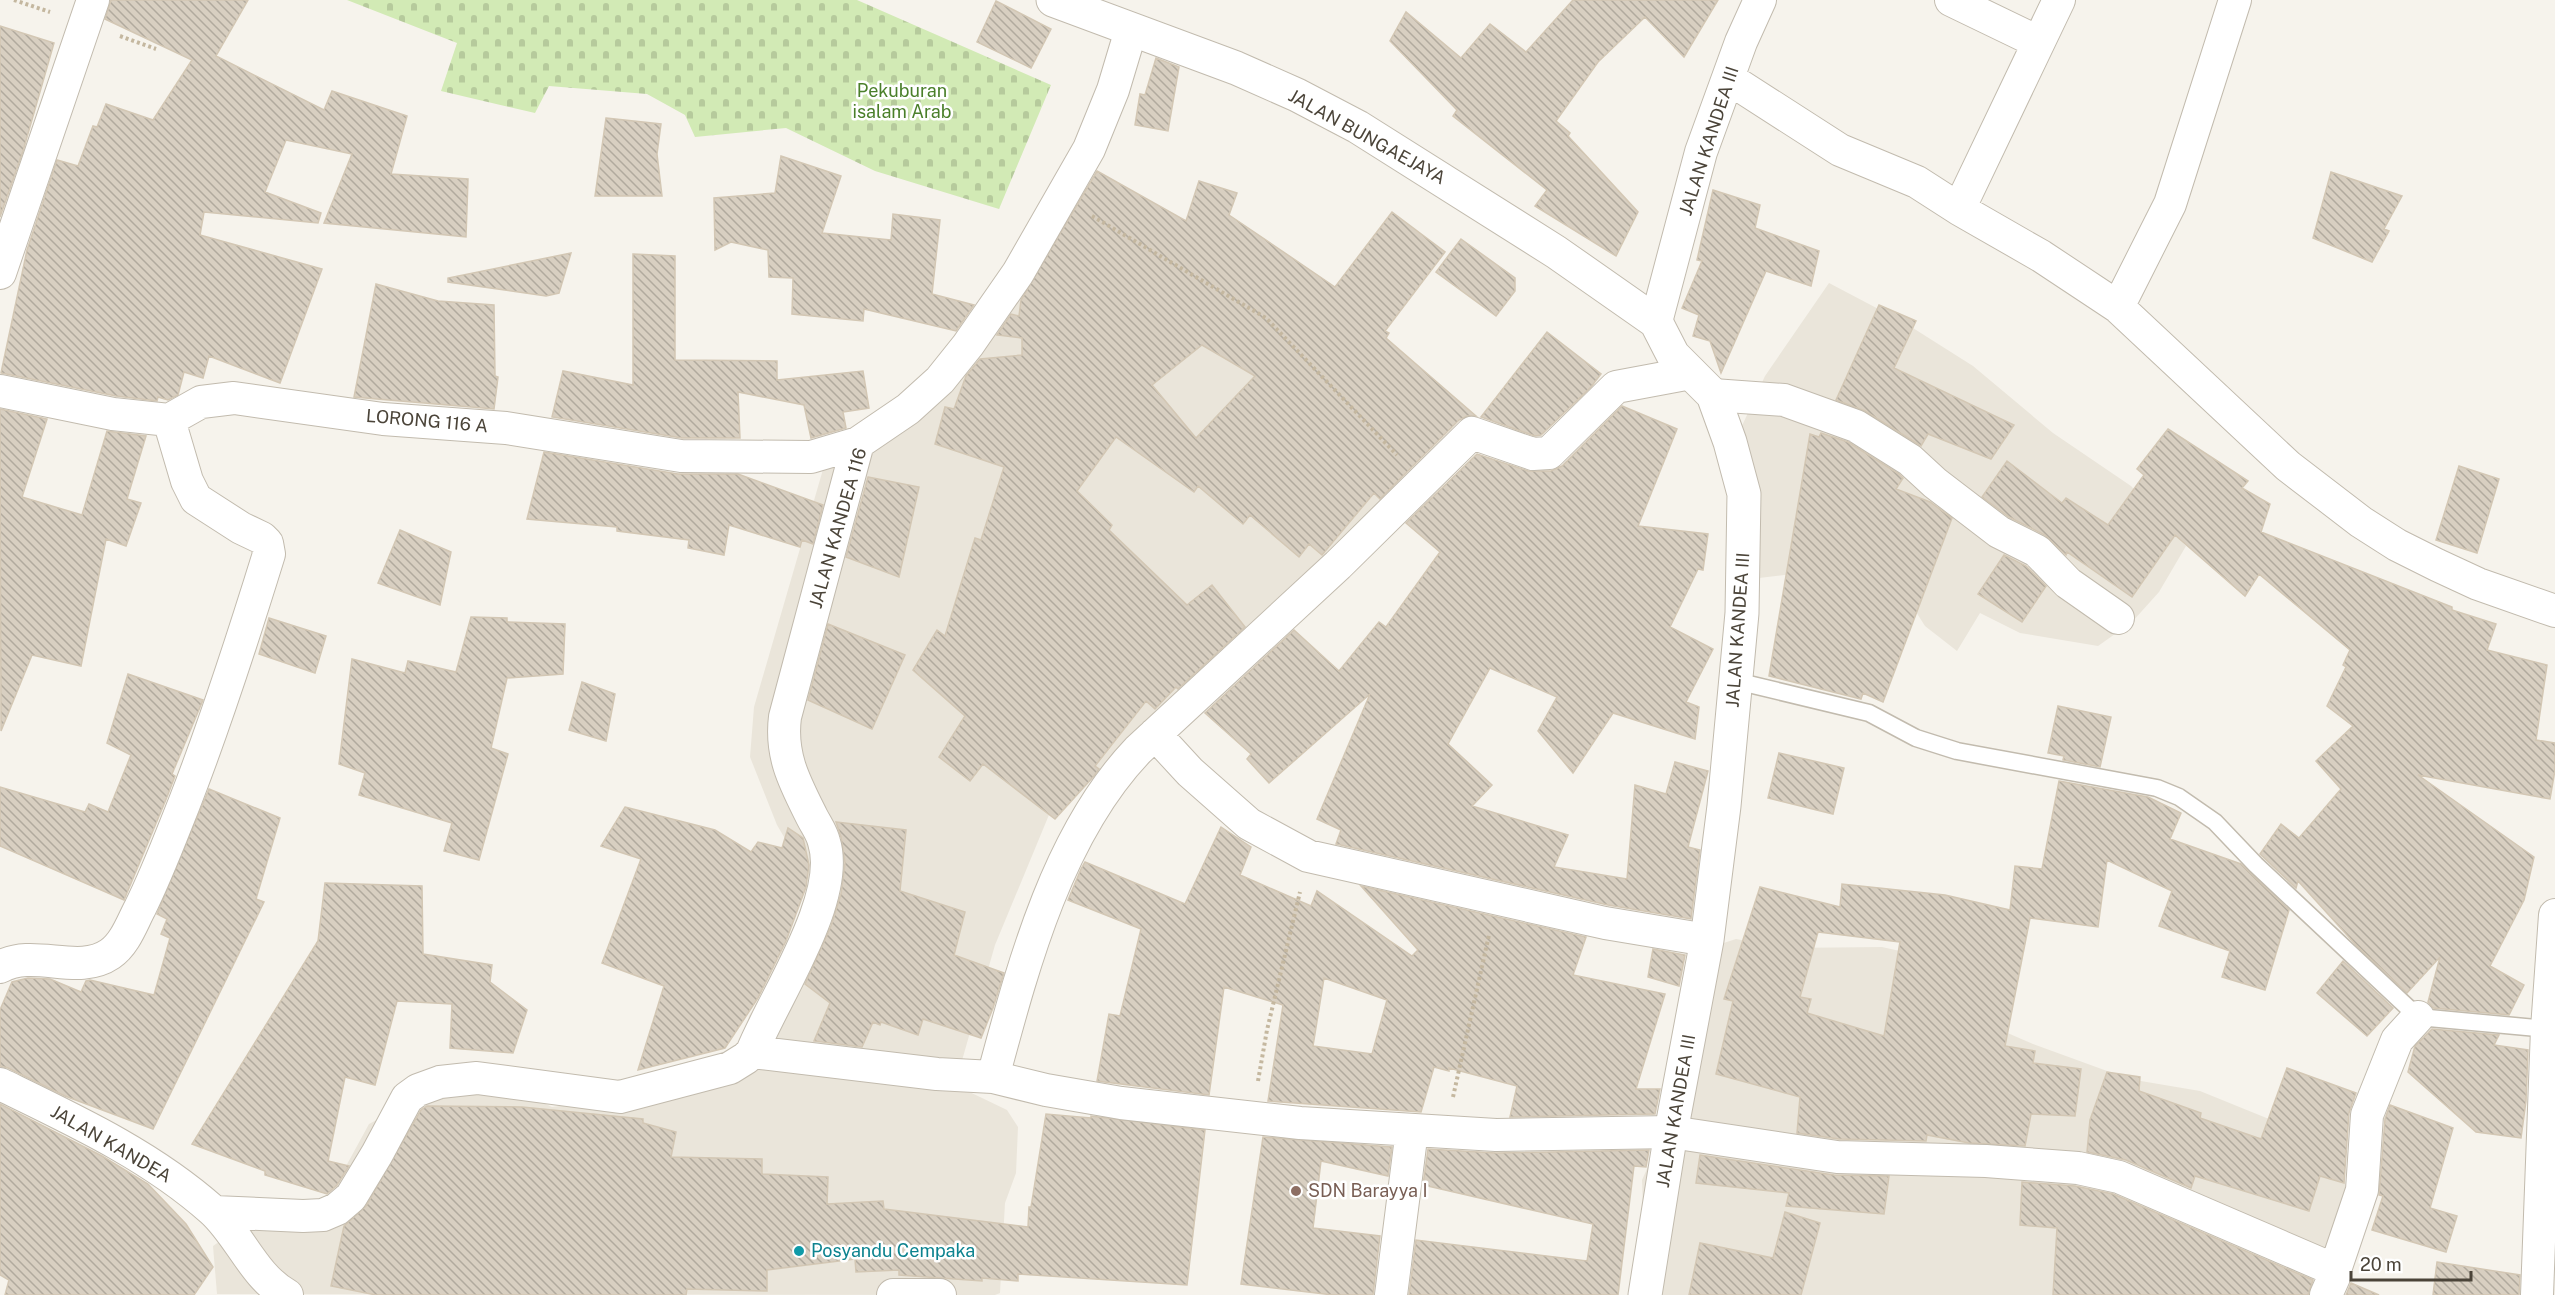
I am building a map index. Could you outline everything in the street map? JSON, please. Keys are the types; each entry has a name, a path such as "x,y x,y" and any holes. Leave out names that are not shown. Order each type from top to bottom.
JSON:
{"street":[{"path":"0,273 93,0"},
{"name":"JALAN BUNGAEJAYA","path":"1053,0 1236,68 1297,95 1358,127 1516,226 1656,322"},
{"name":"JALAN KANDEA III","path":"1645,1295 1671,1132 1707,940 1724,806 1736,681 1744,560 1743,494 1730,442 1702,384 1673,355 1656,322 1701,152 1760,0"},
{"path":"1951,0 2038,42"},
{"path":"1959,209 2059,0"},
{"path":"2118,307 2170,204 2235,0"},
{"name":"JALAN KANDEA 116","path":"752,1052 767,1016 814,922 824,888 827,862 825,843 789,768 782,738 785,717 858,443 909,409 940,380 968,345 1018,273 1089,148 1101,121 1131,30"},
{"path":"1728,78 1840,150 1917,182 2041,256 2118,307 2288,466 2361,522 2397,545 2478,584 2555,611"},
{"path":"993,1077 1022,973 1065,860 1088,814 1115,773 1338,565 1472,433 1533,454 1549,453 1616,387 1702,384 1784,400 1856,426 1910,459 1935,483 1999,532 2037,551 2068,583 2118,618"},
{"path":"0,391 113,414 169,420 187,481 196,499 241,528 262,538 267,543 269,554 230,677 194,779 155,878 124,939 111,954 87,963 31,960 9,962 0,967"},
{"name":"LORONG 116 A","path":"169,420 201,402 234,398 383,418 506,428 681,456 811,457 858,443"},
{"path":"1155,734 1190,772 1249,824 1308,856 1605,923 1707,940"},
{"path":"2537,1295 2547,1029 2555,915"},
{"path":"214,1212 303,1216 323,1215 337,1209 351,1197 407,1098 418,1090 440,1082 477,1078 620,1097 730,1068 752,1052 937,1074 993,1077 1046,1090 1120,1103 1300,1123 1496,1135 1671,1132 1837,1157 1986,1161 2078,1168 2119,1177 2330,1282 2362,1190 2367,1115 2397,1040 2418,1017"},
{"name":"JALAN KANDEA","path":"0,1084 128,1149 172,1178 214,1212 250,1260 278,1290 287,1295"},
{"path":"1391,1295 1412,1130"},
{"path":"893,1295 940,1295"}],"lane":[{"path":"1736,681 1869,713 1916,738 1958,751 2157,788 2179,797 2215,822 2256,865 2418,1017 2547,1029"}],"path":[{"path":"1060,198 1266,318 1422,480"},
{"path":"1251,1118 1267,1030 1308,856"},
{"path":"1444,1132 1496,898"}],"shaded area":[{"path":"1062,208 1195,299 1310,382 1400,481 1328,561 1139,739 1051,810 995,945 955,1085 1007,1110 1018,1127 1016,1173 1005,1203 1000,1293 995,1295 217,1294 213,1246 262,1212 327,1201 369,1124 403,1106 452,1093 525,1094 552,1107 603,1100 738,1061 749,1016 794,938 811,883 777,825 750,757 754,707 824,466 884,416 946,352"},
{"path":"1829,283 1905,323 1973,366 2053,433 2131,486 2186,546 2159,592 2132,622 2098,646 2020,633 1980,613 1957,651 1925,626 1911,604 1800,573 1759,578 1753,490 1741,428 1765,376"},
{"path":"1736,939 1785,948 1882,947 1931,958 1959,1012 2033,1044 2129,1079 2200,1091 2296,1130 2343,1157 2347,1207 2337,1256 2316,1266 2309,1295 1634,1295 1644,1238 1642,1180 1668,1122 1693,953"}],"green space":[{"name":"Pekuburan isalam Arab","path":"347,0 857,0 1051,85 999,209 875,171 786,128 695,137 685,115 647,94 549,86 535,113 441,91 457,43"}],"building":[{"path":"111,0 248,0 216,56 324,110 332,91 407,116 391,174 468,179 466,237 324,223 352,154 286,140 265,192 321,213 318,223 204,212 200,235 322,269 280,383 209,356 203,378 184,372 178,395 168,400 158,397 157,401 116,396 1,373 27,250 57,160 78,166 93,126 97,127 106,104 153,120 192,60 105,19"},
{"path":"1573,0 1718,0 1684,57 1645,17 1598,62 1556,121 1570,133 1568,136 1638,212 1616,256 1535,206 1547,190 1453,116 1457,110 1390,41 1406,12 1461,58 1490,24 1526,52"},
{"path":"996,1 1051,29 1031,68 977,42"},
{"path":"0,26 54,43 23,151 0,217"},
{"path":"1156,58 1179,67 1168,131 1135,125 1140,94 1145,95"},
{"path":"606,118 661,124 657,154 662,196 595,196"},
{"path":"781,156 841,176 822,233 891,240 893,214 940,220 932,294 974,305 956,331 864,309 863,321 792,314 793,278 769,277 768,250 731,242 715,250 714,198 775,193"},
{"path":"1097,171 1186,221 1199,181 1237,193 1229,215 1335,287 1392,212 1445,252 1385,331 1389,333 1386,338 1476,416 1467,416 1459,420 1380,499 1374,493 1322,555 1309,544 1299,557 1250,515 1243,524 1198,486 1194,492 1116,437 1077,491 1112,525 1109,530 1187,605 1212,585 1245,627 1178,689 1176,687 1155,709 1146,701 1095,766 1099,769 1094,776 1055,819 983,764 970,781 939,757 965,716 913,670 937,630 945,636 975,538 981,540 1004,467 935,444 945,407 954,409 966,376 980,359 1022,355 1022,338 997,335 1011,314 1019,316 1021,300","holes":["1202,345 1255,376 1196,438 1152,385"]},
{"path":"2331,172 2402,196 2384,229 2389,231 2372,262 2313,238"},
{"path":"1713,190 1760,205 1755,228 1819,251 1811,286 1766,271 1721,373 1710,341 1693,336 1699,315 1682,308 1702,261 1697,260"},
{"path":"1461,239 1515,278 1515,291 1496,316 1436,272"},
{"path":"571,253 559,293 546,296 448,282 448,278"},
{"path":"633,254 675,256 675,360 777,361 777,380 863,371 869,408 843,412 846,428 811,438 804,405 738,392 740,438 682,438 552,417 563,371 633,385"},
{"path":"376,284 438,301 494,305 495,376 498,377 494,409 354,397"},
{"path":"1879,305 1916,321 1894,368 2014,425 1991,459 1928,434 1921,446 1865,411 1836,400"},
{"path":"1547,332 1601,374 1591,387 1541,435 1535,436 1481,417"},
{"path":"1622,406 1677,429 1638,526 1708,534 1703,570 1698,569 1670,627 1713,649 1686,702 1699,707 1695,739 1613,713 1573,773 1538,731 1557,697 1490,668 1448,744 1492,785 1472,806 1568,835 1554,867 1627,879 1635,785 1666,794 1675,762 1708,771 1688,847 1700,850 1691,919 1608,905 1336,844 1341,830 1317,819 1370,694 1269,783 1247,759 1251,754 1205,713 1294,630 1339,671 1379,622 1386,627 1440,552 1406,523 1477,454 1528,471 1551,471 1562,466"},
{"path":"0,409 47,419 22,497 82,515 107,431 146,436 127,499 141,503 126,546 106,539 81,666 32,655 1,731"},
{"path":"2168,429 2248,481 2242,488 2270,504 2261,532 2452,607 2452,610 2496,624 2487,650 2547,665 2536,740 2555,743 2555,770 2550,799 2418,775 2534,857 2524,900 2490,966 2524,985 2509,1015 2433,1008 2428,1002 2440,957 2407,993 2356,945 2298,881 2296,888 2260,854 2281,824 2299,838 2341,789 2316,761 2353,726 2327,706 2346,667 2343,665 2350,650 2259,574 2245,596 2175,535 2132,597 2067,552 2066,555 2045,535 2009,517 1982,497 2007,461 2062,503 2066,498 2108,525 2144,475 2137,469"},
{"path":"1821,433 1848,442 1899,474 1903,478 1896,489 1930,502 1952,518 1883,702 1863,693 1861,699 1769,676 1810,434 1819,437"},
{"path":"544,452 678,474 738,474 823,505 813,544 802,540 800,547 729,525 724,555 688,548 689,540 617,531 617,527 527,519"},
{"path":"2459,466 2499,479 2477,553 2436,540"},
{"path":"868,477 919,487 899,577 846,557"},
{"path":"400,530 451,552 440,605 378,583"},
{"path":"2004,555 2026,566 2046,586 2022,622 1978,594"},
{"path":"471,617 507,618 507,622 565,624 563,674 507,678 491,748 508,754 479,860 444,851 452,823 359,795 365,773 339,764 352,659 405,673 408,661 456,672"},
{"path":"269,618 326,636 315,673 259,654"},
{"path":"828,624 905,655 872,729 808,700"},
{"path":"128,674 203,700 172,774 175,776 167,797 124,900 0,846 0,787 85,812 89,804 108,812 131,755 107,743"},
{"path":"582,682 615,694 606,741 569,730"},
{"path":"2058,706 2111,717 2100,767 2063,760 2064,756 2048,753"},
{"path":"1779,753 1844,768 1833,814 1768,798"},
{"path":"2059,781 2148,797 2181,813 2170,839 2241,864 2289,910 2265,990 2222,977 2230,951 2159,926 2172,891 2107,860 2098,927 2030,918 2005,1046 2035,1051 2033,1063 2081,1069 2075,1116 2031,1114 2025,1146 1969,1143 1927,1135 1926,1141 1839,1139 1797,1133 1800,1097 1716,1074 1733,1001 1724,999 1760,887 1840,907 1842,884 1945,895 2010,910 2015,866 2042,869","holes":["1818,932 1900,942 1884,1036 1807,1013 1811,999 1800,997"]},
{"path":"209,789 280,818 256,899 264,902 153,1129 65,1096 0,1066 0,1010 12,982 28,978 50,979 81,992 86,981 90,980 154,995 170,938 161,934 167,919 157,914"},
{"path":"625,807 715,830 751,852 758,842 782,848 788,828 803,838 809,865 806,887 786,941 758,998 725,1048 638,1070 664,986 602,963 641,859 601,846"},
{"path":"836,822 906,830 900,891 965,912 954,955 1004,973 981,1038 923,1019 918,1035 881,1022 880,1025 873,1022 862,1047 814,1041 830,1003 805,984 831,926 841,894 845,863"},
{"path":"1221,827 1251,847 1240,875 1311,906 1317,891 1412,956 1418,950 1361,886 1586,937 1573,975 1665,994 1636,1089 1660,1089 1655,1114 1510,1117 1517,1086 1449,1068 1449,1071 1434,1067 1421,1112 1268,1101 1283,1005 1224,987 1209,1095 1097,1081 1109,1014 1120,1016 1141,929 1068,900 1081,869 1085,862 1185,904","holes":["1324,978 1387,1000 1372,1054 1313,1046"]},
{"path":"325,883 422,886 423,954 492,965 490,982 527,1010 513,1053 450,1048 452,1004 397,1001 375,1085 345,1077 328,1161 349,1166 337,1185 327,1194 265,1175 265,1171 192,1144 318,941"},
{"path":"1653,949 1685,955 1679,986 1648,977"},
{"path":"2343,961 2393,1008 2367,1036 2317,993"},
{"path":"2432,1029 2499,1035 2494,1045 2528,1050 2526,1101 2521,1138 2476,1132 2408,1072 2415,1046"},
{"path":"2287,1068 2356,1093 2349,1113 2344,1183 2320,1176 2309,1211 2195,1176 2191,1188 2126,1160 2087,1152 2090,1120 2107,1072 2140,1077 2139,1091 2201,1113 2200,1118 2261,1139"},
{"path":"0,1104 102,1156 148,1184 186,1224 213,1267 194,1295 5,1295 9,1280 0,1275"},
{"path":"2390,1105 2453,1128 2430,1208 2457,1216 2446,1252 2372,1230 2383,1196 2379,1195 2385,1119"},
{"path":"427,1106 522,1107 643,1119 643,1123 676,1132 671,1157 762,1159 762,1174 828,1177 827,1204 883,1201 884,1209 1028,1227 1029,1207 1031,1207 1046,1114 1091,1118 1091,1116 1205,1130 1187,1285 1018,1274 1018,1281 982,1278 982,1281 899,1275 899,1270 856,1272 855,1259 767,1270 767,1291 687,1289 686,1295 376,1295 331,1286 344,1226 366,1206 421,1110"},
{"name":"SDN Barayya I","path":"1263,1137 1392,1147 1388,1176 1321,1161 1313,1228 1380,1236 1373,1295 1333,1295 1241,1284"},
{"path":"1428,1149 1496,1153 1649,1150 1646,1167 1634,1166 1618,1295 1409,1295 1416,1240 1587,1261 1593,1224 1423,1185"},
{"path":"1700,1155 1834,1175 1889,1176 1884,1214 1786,1206 1789,1193 1696,1183"},
{"path":"2022,1182 2075,1186 2113,1194 2313,1280 2308,1295 2053,1295 2057,1228 2020,1225"},
{"path":"1785,1212 1820,1223 1801,1295 1689,1295 1700,1243 1773,1258"},
{"path":"2437,1262 2520,1275 2519,1295 2433,1295"},
{"path":"2351,1283 2379,1295 2346,1295"}],"place":[{"name":"SDN Barayya I","path":"1296,1191"},
{"name":"Posyandu Cempaka","path":"799,1251"}]}
